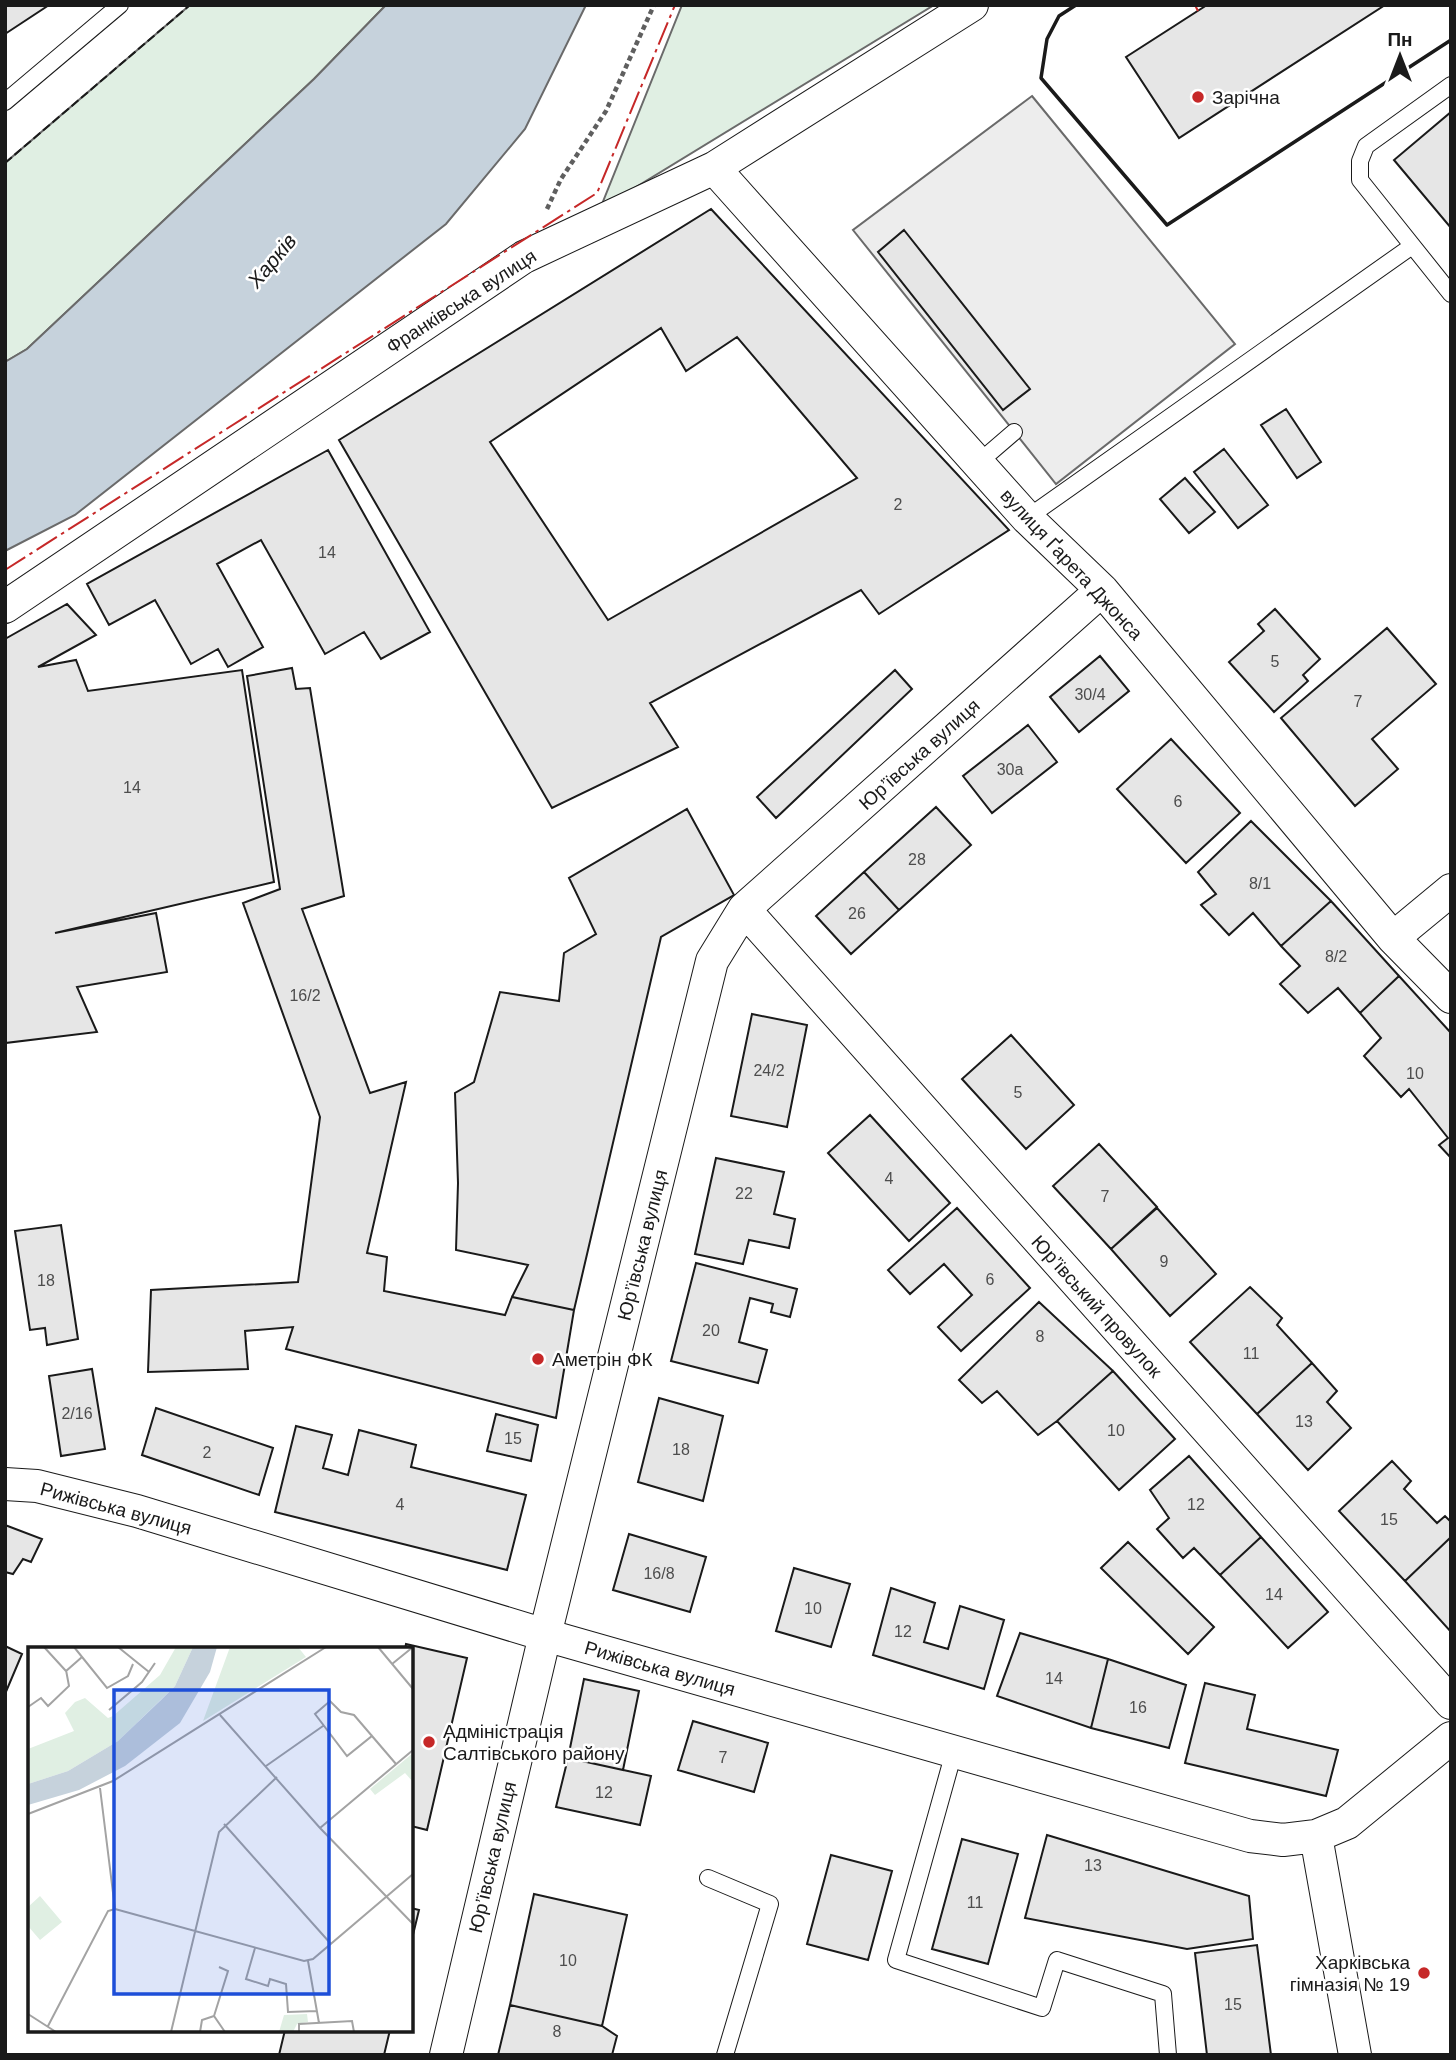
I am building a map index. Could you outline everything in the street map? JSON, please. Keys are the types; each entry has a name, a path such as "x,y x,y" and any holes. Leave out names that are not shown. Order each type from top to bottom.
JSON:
{"street":[{"name":"Франківська вулиця","path":"5,607 523,257 714,168 972,5"},
{"name":"вулиця Ґарета Джонса","path":"714,168 1027,518 1102,590 1393,939 1451,997"},
{"name":"Юр’ївська вулиця","path":"446,2055 545,1635 712,961 744,909 1102,590"},
{"path":"1393,939 1451,890"},
{"name":"Юр’ївський провулок","path":"744,909 1451,1703"},
{"name":"Рижівська вулиця","path":"5,1484 37,1486 137,1511 545,1635 1250,1836 1283,1840 1316,1836 1347,1823 1451,1738"},
{"path":"1316,1836 1355,2055"}],"lane":[{"path":"5,102 120,5"},
{"path":"1451,85 1366,146 1360,161 1360,180 1451,293"},
{"path":"1027,518 1412,246"},
{"path":"978,463 1014,432"},
{"path":"954,1752 896,1960 1042,2008 1057,1960 1163,1994 1168,2055"},
{"path":"708,1878 770,1904 725,2055"}],"path":[{"path":"523,257 561,179 606,111 654,5"}],"green space":[{"path":"190,5 386,5 314,79 27,349 5,362 5,163"},
{"path":"682,5 934,5 600,209"}],"shaded area":[{"path":"1032,96 1235,344 1056,484 853,230"}],"water":[{"name":"Харків","path":"386,5 586,5 525,129 446,224 75,515 5,551 5,362 27,349 314,79"}],"building":[{"path":"5,5 49,5 5,34"},
{"name":"Зарічна","path":"1207,5 1385,5 1179,138 1126,57"},
{"path":"1451,112 1451,228 1394,160"},
{"path":"711,209 1009,530 879,614 861,590 650,703 678,747 552,808 339,440","holes":["661,328 686,371 737,337 857,478 608,620 490,442"]},
{"path":"904,230 1030,389 1003,410 878,252"},
{"path":"1286,409 1321,462 1297,478 1261,425"},
{"path":"1224,449 1268,505 1238,528 1194,472"},
{"path":"328,450 430,632 381,659 364,632 325,654 261,540 217,564 263,647 228,667 218,649 191,664 155,600 109,625 87,584"},
{"path":"1185,478 1215,512 1189,533 1160,499"},
{"path":"67,604 96,635 38,667 76,660 88,691 242,670 274,882 55,933 156,913 167,972 77,987 97,1032 5,1043 5,639"},
{"path":"1275,609 1320,659 1303,675 1308,681 1274,712 1229,662 1264,631 1258,624"},
{"path":"1387,628 1436,684 1372,739 1398,769 1355,806 1281,718"},
{"path":"1100,656 1129,691 1079,732 1050,697"},
{"path":"292,668 296,689 310,688 344,896 302,909 370,1093 406,1082 367,1253 387,1257 384,1291 505,1315 512,1297 574,1310 556,1418 286,1349 293,1327 245,1331 248,1369 148,1372 151,1290 298,1282 320,1117 243,903 280,889 247,676"},
{"path":"895,670 912,689 776,818 757,797"},
{"path":"1028,725 1057,762 992,813 963,776"},
{"path":"1171,739 1240,813 1186,863 1117,789"},
{"path":"936,807 971,845 899,910 864,872"},
{"path":"687,809 734,895 661,937 574,1310 512,1297 528,1265 456,1250 458,1183 455,1093 474,1082 500,992 559,1001 564,953 596,934 569,878"},
{"path":"1251,821 1331,901 1281,946 1253,913 1229,935 1201,905 1216,894 1198,872"},
{"path":"864,872 899,910 851,954 816,916"},
{"path":"1331,901 1399,976 1360,1013 1338,988 1308,1013 1280,984 1300,966 1281,946"},
{"path":"1399,976 1451,1033 1451,1158 1439,1145 1448,1138 1409,1089 1401,1097 1364,1056 1381,1038 1360,1013"},
{"path":"752,1014 807,1025 787,1127 731,1116"},
{"path":"1011,1035 1074,1105 1026,1149 962,1079"},
{"path":"870,1115 950,1203 909,1241 828,1153"},
{"path":"1099,1144 1157,1207 1111,1249 1053,1186"},
{"path":"716,1158 784,1172 774,1214 795,1219 789,1248 749,1240 743,1264 695,1254"},
{"path":"957,1208 1030,1288 961,1351 938,1327 972,1295 944,1264 910,1294 888,1270"},
{"path":"1157,1208 1216,1274 1170,1316 1111,1249"},
{"path":"61,1225 78,1339 47,1345 45,1328 30,1330 15,1231"},
{"path":"696,1263 797,1289 790,1317 771,1312 773,1304 750,1298 739,1342 767,1350 758,1383 671,1361"},
{"path":"1250,1287 1282,1318 1277,1325 1312,1363 1257,1414 1190,1342"},
{"path":"1039,1302 1113,1371 1038,1435 997,1391 982,1403 959,1380"},
{"path":"1312,1363 1337,1391 1327,1402 1351,1428 1308,1470 1257,1414"},
{"path":"92,1369 105,1449 61,1456 49,1376"},
{"path":"1113,1371 1175,1439 1119,1490 1057,1421"},
{"path":"659,1398 723,1416 703,1501 638,1482"},
{"path":"156,1408 273,1448 259,1495 142,1455"},
{"path":"496,1414 538,1425 531,1461 487,1451"},
{"path":"296,1426 332,1435 323,1468 348,1475 359,1430 416,1445 411,1467 526,1495 507,1570 275,1512"},
{"path":"1189,1456 1261,1537 1220,1575 1194,1548 1183,1558 1157,1529 1169,1518 1150,1490"},
{"path":"1392,1461 1411,1481 1404,1489 1437,1523 1445,1516 1451,1522 1451,1537 1405,1581 1339,1511"},
{"path":"5,1525 42,1539 31,1562 23,1559 13,1574 5,1572"},
{"path":"629,1534 706,1557 690,1612 613,1590"},
{"path":"1261,1537 1328,1612 1288,1648 1220,1575"},
{"path":"1451,1537 1451,1632 1405,1581"},
{"path":"1128,1542 1214,1627 1188,1654 1101,1568"},
{"path":"794,1568 850,1584 831,1647 776,1631"},
{"path":"891,1588 935,1603 924,1642 948,1649 960,1606 1004,1620 984,1689 873,1655"},
{"path":"1020,1633 1108,1659 1091,1728 997,1696"},
{"name":"Адміністрація Салтівського району","path":"406,1644 467,1658 427,1830 413,1826 413,1647 405,1647"},
{"path":"5,1646 22,1654 5,1694"},
{"path":"1108,1659 1186,1685 1169,1748 1091,1728"},
{"path":"584,1679 639,1691 623,1770 568,1758"},
{"path":"1205,1683 1255,1695 1247,1729 1338,1750 1326,1796 1185,1763"},
{"path":"693,1721 768,1743 754,1792 678,1770"},
{"path":"568,1758 651,1776 640,1825 556,1807"},
{"path":"1047,1835 1249,1896 1253,1939 1187,1949 1025,1918"},
{"path":"962,1839 1018,1854 988,1964 932,1949"},
{"path":"831,1855 892,1871 868,1960 807,1944"},
{"path":"534,1894 627,1915 602,2026 510,2005"},
{"path":"413,1908 419,1910 413,1935"},
{"path":"1257,1945 1271,2055 1207,2055 1195,1953"},
{"path":"510,2005 602,2026 617,2036 612,2055 498,2055"},
{"path":"285,2032 390,2032 384,2055 279,2055"}],"fence":[{"path":"5,163 190,5"}],"wall":[{"path":"1076,5 1059,16 1047,39 1041,78 1167,225 1451,40"}],"power":[{"path":"5,570 597,193 675,5"},
{"path":"1195,5 1198,11"}],"place":[{"name":"Зарічна","path":"1198,97"},
{"name":"Аметрін ФК","path":"538,1359"},
{"name":"Адміністрація Салтівського району","path":"429,1742"},
{"name":"Харківська гімназія № 19","path":"1424,1973"}]}
